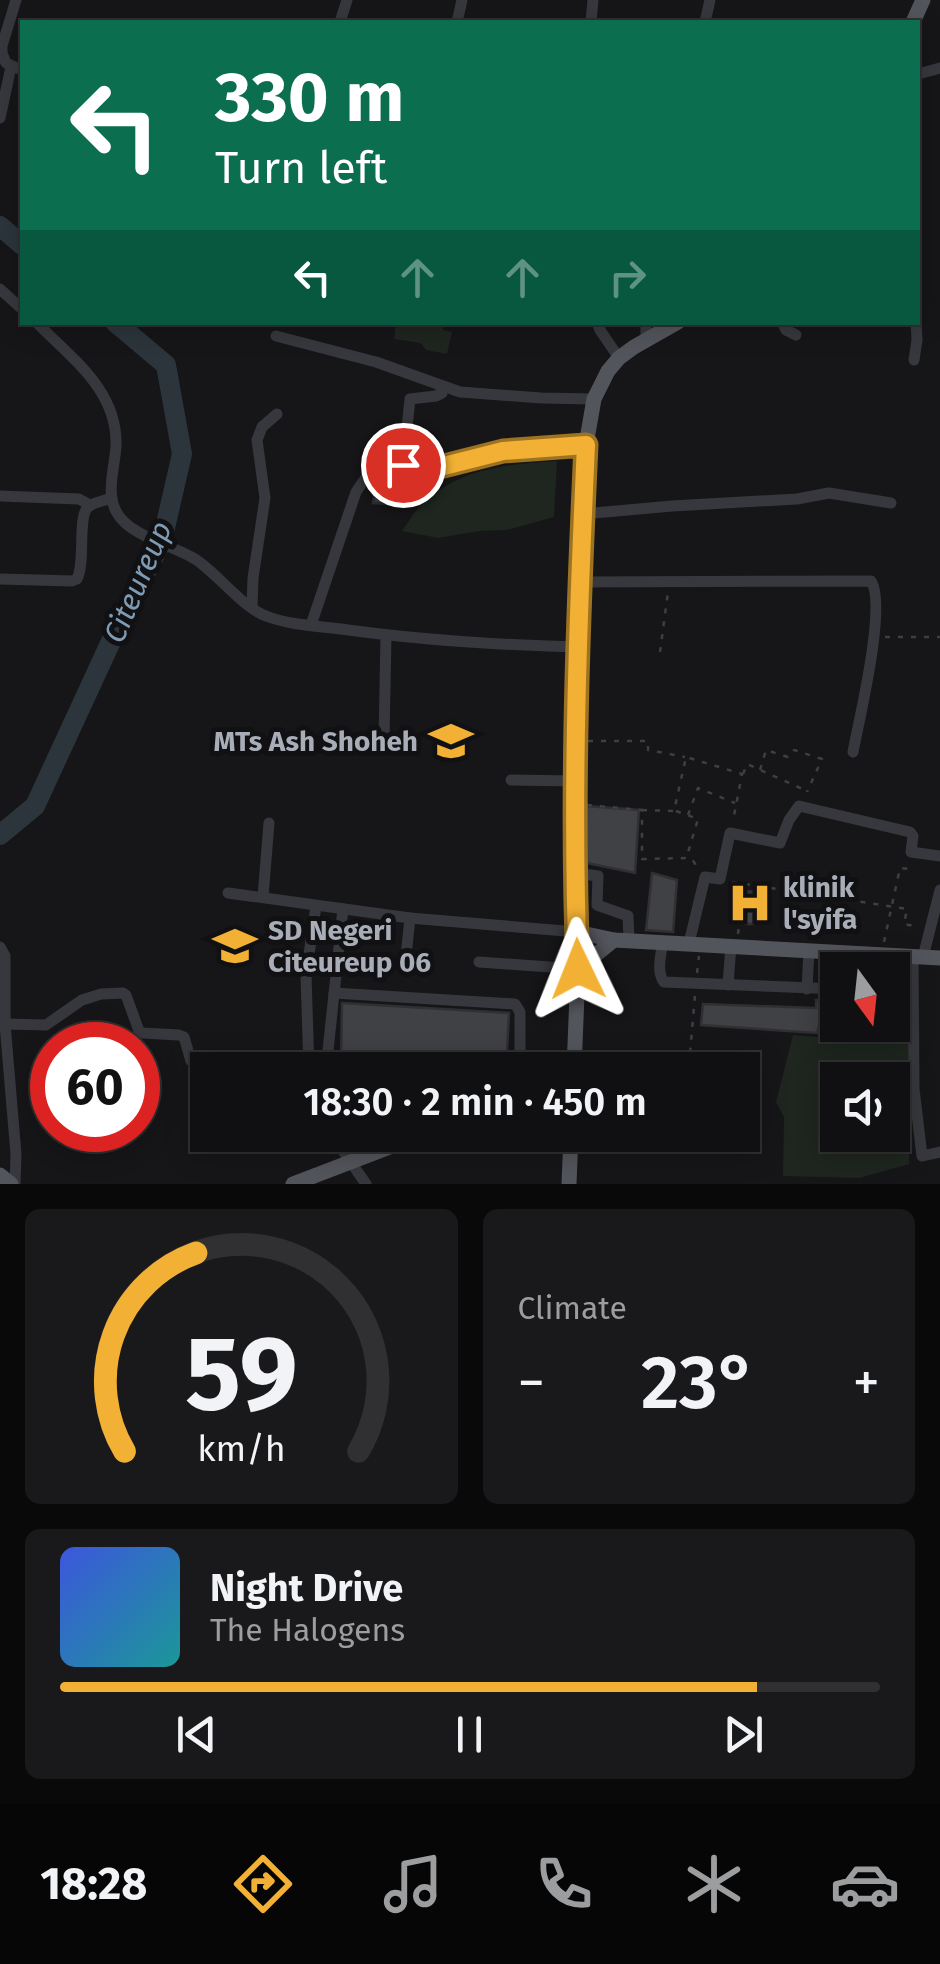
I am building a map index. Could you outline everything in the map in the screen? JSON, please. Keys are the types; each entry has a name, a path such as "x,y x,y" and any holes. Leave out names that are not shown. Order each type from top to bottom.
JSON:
{"main road":[{"path":"575,1052 577,647 586,445 594,399 608,371 646,331"},
{"path":"577,932 622,941 846,952"},
{"path":"578,969 622,941"},
{"path":"294,1184 326,1178 373,1152"},
{"path":"569,1184 570,1152"},
{"path":"0,1175 13,1184"}],"street":[{"path":"0,118 17,68 6,64 2,53 16,0"},
{"path":"0,289 20,308"},
{"path":"39,325 88,374 108,401 116,442 111,498 120,518 196,560 264,616 386,636 498,646 577,647"},
{"path":"599,325 619,358"},
{"path":"784,325 796,335"},
{"path":"914,360 916,325"},
{"path":"276,336 376,362 440,387 476,393 594,399"},
{"path":"440,387 442,393 436,396 410,399 403,465 406,471 436,468 503,451 586,445"},
{"path":"252,607 265,498 257,440 262,427 277,414"},
{"path":"311,625 356,492 380,455"},
{"path":"583,514 796,499 828,493 890,503"},
{"path":"0,496 78,500 90,505"},
{"path":"0,579 76,579 82,564 84,514 90,505 111,498"},
{"path":"580,582 871,582 875,589 874,636 852,752"},
{"path":"384,740 386,636"},
{"path":"510,780 576,781"},
{"path":"694,943 705,877 720,879 730,832 780,843 799,806 910,832 911,852 940,856"},
{"path":"264,898 268,823"},
{"path":"576,873 598,876 597,905 626,914 630,919 622,941"},
{"path":"228,893 410,918 577,932"},
{"path":"939,898 926,957 912,989 914,1089 922,1156 940,1152"},
{"path":"318,1052 306,975 319,907"},
{"path":"324,1052 343,909"},
{"path":"405,966 410,918"},
{"path":"662,942 661,980 820,989"},
{"path":"0,946 4,956 5,1024 16,1154 13,1184"},
{"path":"728,986 733,946"},
{"path":"807,989 809,950"},
{"path":"478,962 578,969"},
{"path":"5,1024 46,1025 82,1000 123,993 139,1030 184,1038 190,1058"},
{"path":"334,993 515,1004 520,1012 520,1052"},
{"path":"346,1152 366,1184"}],"path":[{"path":"660,652 668,580"},
{"path":"874,636 940,637"},
{"path":"576,741 648,741 648,750 742,774"},
{"path":"730,832 747,764 807,792 822,759 794,750 788,757 766,750 760,770"},
{"path":"674,810 686,757"},
{"path":"688,815 698,788 738,804"},
{"path":"575,804 674,810 698,819 687,858"},
{"path":"642,810 642,859 692,859 705,877"},
{"path":"882,952 900,868 910,869 911,852"},
{"path":"720,879 907,909 904,924 930,928"},
{"path":"733,946 743,885"},
{"path":"689,1052 696,984 694,943"}],"shaded area":[{"path":"396,325 444,325 443,330 452,332 447,354 426,350 421,343 394,339"},
{"path":"557,461 554,517 507,530 438,538 402,531 421,505 451,483 502,466"},
{"path":"820,1034 820,1042 908,1042 908,1062 820,1062 820,1152 909,1152 909,1164 859,1178 783,1176 784,1117 776,1102 793,1035"}],"building":[{"path":"376,483 393,486 389,504 373,503"},
{"path":"586,806 639,810 635,873 587,863"},
{"path":"652,873 677,880 673,932 646,930"},
{"name":"klinik l'syifa","path":"747,891 755,892 753,924 746,924"},
{"path":"816,1000 820,1000 817,1033 701,1025 703,1004 816,1008"},
{"path":"342,1003 509,1013 507,1052 341,1052"}],"waterway":[{"name":"Citeureup","path":"0,226 20,243"},
{"name":"Citeureup","path":"0,835 35,806 162,541 182,454 166,365 119,325"}],"place":[{"name":"MTs Ash Shoheh","path":"451,741"},
{"name":"klinik l'syifa","path":"750,903"},
{"name":"SD Negeri Citeureup 06","path":"235,946"}],"route":[{"path":"403,465 406,471 436,468 503,451 586,445 577,647 578,969"}]}
